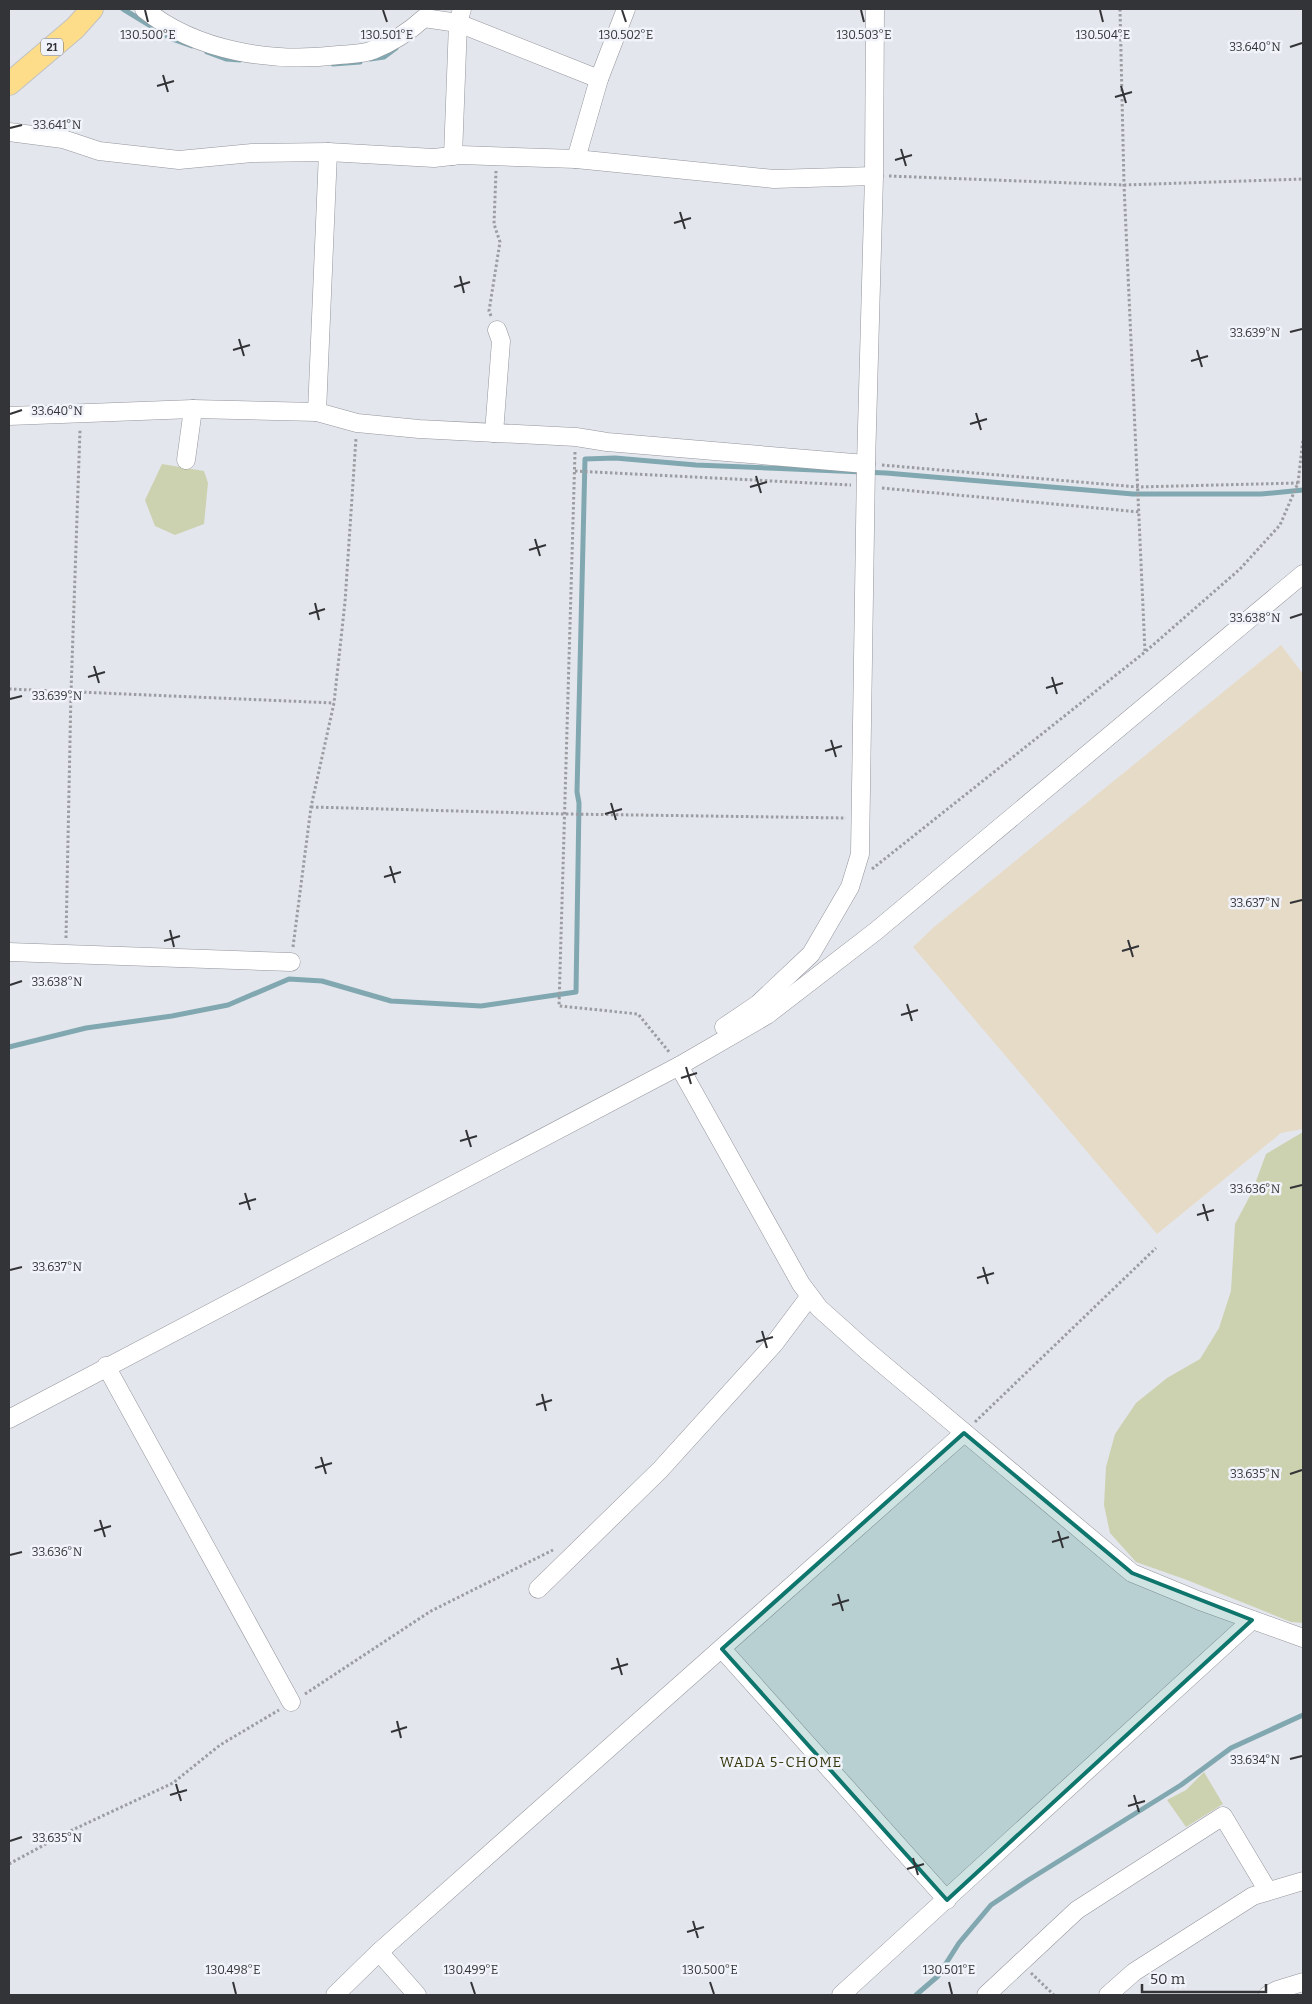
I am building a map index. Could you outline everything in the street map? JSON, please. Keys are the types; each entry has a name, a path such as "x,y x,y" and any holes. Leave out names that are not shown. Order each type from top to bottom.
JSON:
{"main road":[{"name":"21","path":"9,84 75,28 92,9"}],"street":[{"path":"144,9 183,34 225,49 289,57 324,57 372,51 412,29 424,18 460,16 599,79"},
{"path":"576,159 599,79 626,9"},
{"path":"727,1037 724,1027 758,1004 811,954 850,887 860,854 866,464 874,176 875,9"},
{"path":"453,156 460,16"},
{"path":"9,132 63,139 99,151 179,160 252,153 328,152 434,158 495,156 576,159 774,179 874,176"},
{"path":"317,412 328,152"},
{"path":"494,433 501,341 497,330"},
{"path":"9,416 193,409 317,412 357,423 419,429 576,437 607,442 866,464"},
{"path":"186,460 193,409"},
{"path":"9,1418 679,1066 768,1015 876,931 1303,574"},
{"path":"9,952 291,962"},
{"path":"679,1066 810,1296 819,1308 964,1433 1132,1573 1252,1620 1301,1632"},
{"path":"538,1588 660,1470 774,1344 810,1296"},
{"path":"106,1366 291,1702"},
{"path":"335,1995 379,1952 964,1433"},
{"path":"841,1995 1252,1620"},
{"path":"722,1649 947,1900"},
{"path":"986,1995 1077,1910 1223,1816 1268,1891"},
{"path":"1108,1995 1134,1972 1252,1896 1303,1880"},
{"path":"379,1952 417,1995"},
{"path":"1268,1995 1277,1990 1303,1982"}],"path":[{"path":"1120,9 1124,185 1145,652"},
{"path":"495,156 497,176 494,224 500,242 489,310 497,330"},
{"path":"874,176 1124,185 1303,179"},
{"path":"66,954 71,692 81,414"},
{"path":"291,962 310,806 334,703 345,602 357,423"},
{"path":"576,437 559,1006 638,1014 663,1043 679,1066"},
{"path":"850,887 1145,652 1240,570 1280,525 1298,483 1303,439"},
{"path":"866,464 1138,487 1298,483"},
{"path":"9,689 334,703"},
{"path":"310,806 565,814 862,818"},
{"path":"964,1433 1156,1248"},
{"path":"9,1864 68,1832 173,1783 220,1745 340,1672 431,1611 560,1546"},
{"path":"1020,1962 1054,1995"}],"highlighted area":[{"path":"964,1433 1132,1573 1252,1620 947,1900 722,1649"}],"shaded area":[{"path":"1281,645 1303,674 1303,1129 1281,1133 1157,1234 913,947 934,927"}],"green space":[{"path":"162,464 204,471 208,483 204,524 175,535 155,526 145,500"},
{"path":"1303,1132 1303,1623 1291,1622 1187,1580 1136,1562 1110,1533 1104,1505 1106,1467 1115,1434 1136,1403 1167,1378 1200,1359 1219,1328 1231,1291 1235,1224 1252,1192 1266,1154"},
{"path":"1204,1772 1223,1804 1186,1827 1167,1800 1186,1790"}],"waterway":[{"path":"123,9 172,39 192,46"},
{"path":"370,59 384,57 396,48"},
{"path":"207,52 226,59 240,60"},
{"path":"333,64 360,62"},
{"path":"9,1047 86,1028 172,1016 228,1005 289,979 322,981 391,1001 481,1006 576,992 579,803 577,792 585,459 615,458 696,465 886,473 1133,494 1261,494 1303,490"},
{"path":"916,1995 938,1976 959,1943 991,1905 1181,1785 1231,1748 1303,1715"}],"district":[{"name":"WADA 5-CHOME","path":"781,1762"}]}
